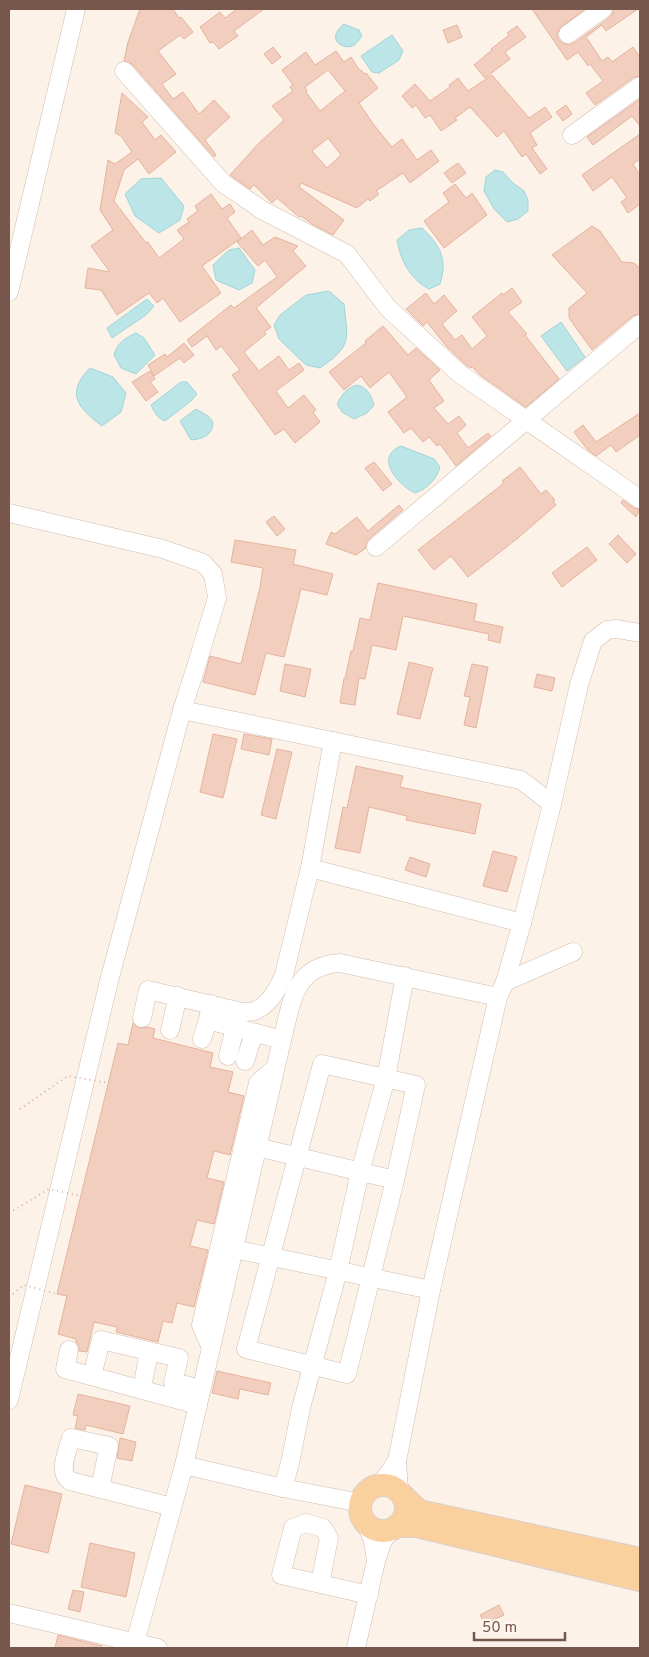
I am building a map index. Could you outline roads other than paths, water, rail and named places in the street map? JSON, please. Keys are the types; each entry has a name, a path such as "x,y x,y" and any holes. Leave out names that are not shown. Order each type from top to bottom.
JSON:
{"main road":[{"path":"394,1490 406,1503 403,1520 395,1527"},
{"path":"640,1559 419,1511 394,1490 367,1491 363,1513 372,1528 378,1530 417,1526 640,1580"}],"street":[{"path":"9,292 76,9"},
{"path":"568,34 603,9"},
{"path":"124,71 223,183 262,210 346,254 388,308 460,374 640,499"},
{"path":"572,135 640,86"},
{"path":"376,547 640,324"},
{"path":"9,513 163,549 203,563 213,574 217,598 182,710 109,981 9,1400"},
{"path":"394,1490 431,1290 501,990 522,923 579,685 593,641 607,630 617,629 640,633"},
{"path":"182,710 521,780 552,804"},
{"path":"210,1012 253,1011 270,999 278,989 284,975 310,868 333,741"},
{"path":"310,868 522,923"},
{"path":"135,1643 184,1465 282,1040 296,988 301,980 327,964 340,963 404,976 501,990 573,952"},
{"path":"283,1488 312,1366 338,1271 360,1172 386,1078 404,976"},
{"path":"142,1018 148,990 178,996 210,1012 235,1028 282,1040"},
{"path":"170,1030 178,996"},
{"path":"202,1039 210,1012"},
{"path":"228,1056 235,1028"},
{"path":"245,1061 254,1033"},
{"path":"322,1064 416,1085 395,1180 347,1374 246,1349 296,1156 322,1064"},
{"path":"211,1348 201,1325 258,1083 276,1068"},
{"path":"257,1148 395,1180"},
{"path":"234,1249 431,1290"},
{"path":"92,1376 101,1340 179,1358 173,1382 199,1397"},
{"path":"69,1350 65,1369 199,1397"},
{"path":"144,1378 149,1352"},
{"path":"184,1465 283,1488 363,1513 373,1540 376,1560"},
{"path":"100,1488 172,1507"},
{"path":"356,1648 376,1560 383,1540 395,1527"},
{"path":"320,1584 369,1596"},
{"path":"9,1613 158,1648"}],"water":[{"path":"344,24 359,30 362,36 351,47 342,45 336,40 338,30"},
{"path":"392,35 403,51 399,60 379,73 372,72 361,56"},
{"path":"495,170 503,172 524,191 528,200 528,211 518,219 507,222 494,209 484,191 486,177"},
{"path":"161,178 184,206 180,220 159,233 135,216 125,194 141,179"},
{"path":"422,228 434,240 443,260 440,284 429,289 416,280 407,268 397,240 409,230"},
{"path":"239,248 255,270 252,283 239,290 216,280 213,265 229,250"},
{"path":"329,291 344,304 347,334 343,348 320,368 306,365 279,339 274,325 280,315 306,295"},
{"path":"147,299 154,306 146,315 112,338 107,328"},
{"path":"561,322 585,357 567,371 541,336"},
{"path":"136,333 144,338 155,355 136,374 121,368 114,355 122,341"},
{"path":"90,368 113,377 126,393 121,412 102,426 86,413 76,393 82,377"},
{"path":"181,382 187,382 197,394 165,421 162,420 156,415 151,405"},
{"path":"357,385 368,392 374,405 367,413 354,419 342,412 337,404 345,392"},
{"path":"196,409 208,416 213,422 213,426 207,436 191,440 180,421"},
{"path":"401,446 434,459 440,467 437,476 431,483 415,493 396,478 389,464 389,457 393,451"}]}
